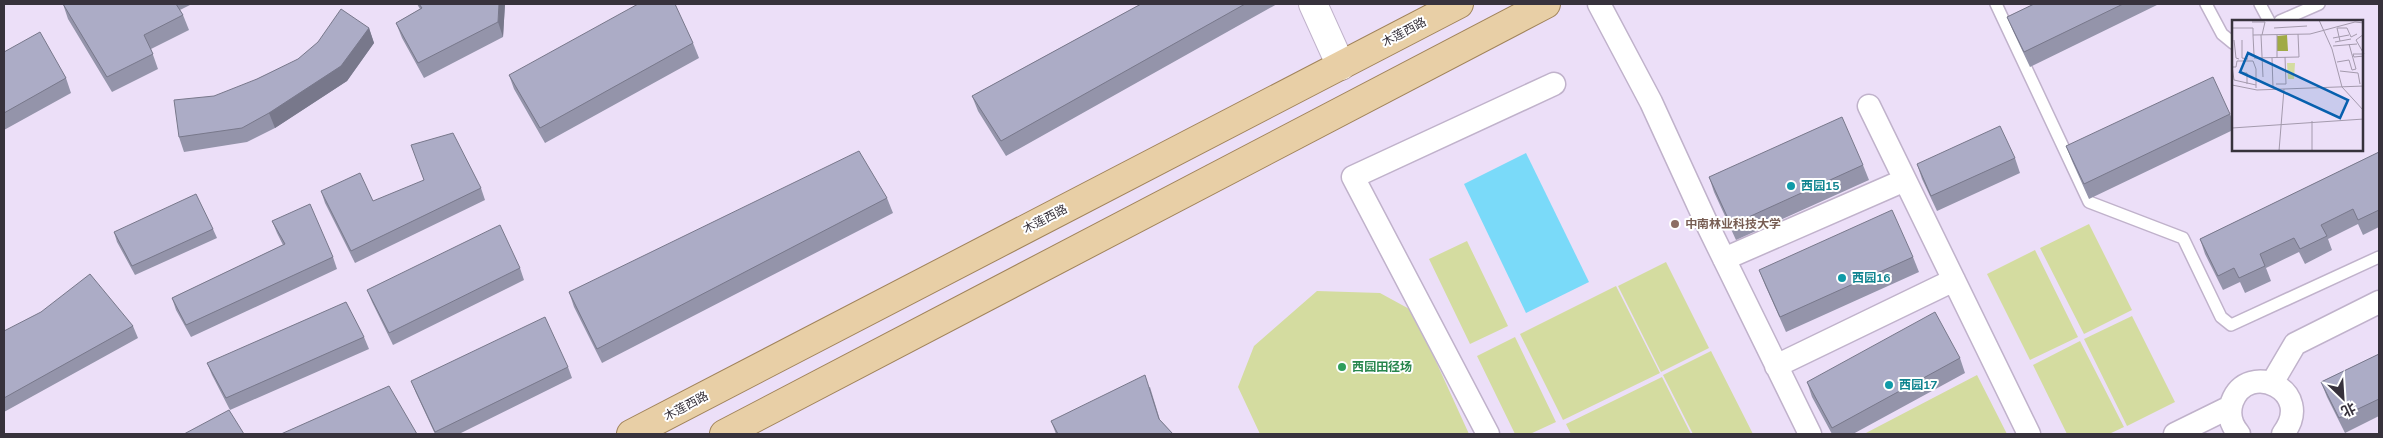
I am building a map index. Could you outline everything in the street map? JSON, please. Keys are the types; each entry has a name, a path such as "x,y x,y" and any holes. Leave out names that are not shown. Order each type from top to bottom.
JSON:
{"main road":[{"path":"1313,4 1345,63"},
{"path":"1324,4 1345,63"},
{"name":"木莲西路","path":"631,434 1459,4"},
{"path":"724,434 1546,4"}],"street":[{"path":"1599,4 1651,102 1724,259 1810,434"},
{"path":"1488,434 1353,177 1554,84"},
{"path":"1869,106 2029,434"},
{"path":"1724,259 1905,180"},
{"path":"1776,366 1954,280"},
{"path":"2272,383 2295,344 2379,302"},
{"path":"2239,434 2230,418 2230,407 2234,397 2241,388 2251,383 2262,381 2272,383 2288,396 2292,406 2289,426 2283,434"},
{"path":"2175,434 2230,407"}],"lane":[{"path":"1996,4 2089,202 2183,238 2221,317 2231,325 2379,257"},
{"path":"2206,4 2222,34 2232,42"},
{"path":"2260,4 2268,20"},
{"path":"2282,20 2318,4"}],"green space":[{"path":"2089,224 2132,310 2084,334 2040,248"},
{"path":"1467,241 1508,326 1470,344 1429,259"},
{"path":"2035,250 2078,337 2030,360 1987,274"},
{"path":"1666,262 1709,348 1661,372 1618,286"},
{"path":"1616,286 1660,373 1563,420 1520,334"},
{"name":"西园田径场","path":"1317,291 1380,293 1413,311 1469,434 1260,434 1238,387 1254,346"},
{"path":"2132,316 2175,402 2127,426 2084,339"},
{"path":"1515,337 1556,422 1530,434 1515,434 1477,356"},
{"path":"2080,341 2124,427 2109,434 2067,434 2033,365"},
{"path":"1711,351 1753,434 1693,434 1663,375"},
{"path":"1977,375 2007,434 1864,434"},
{"path":"1662,377 1691,434 1571,434 1566,424"}],"water":[{"path":"1526,153 1589,282 1526,313 1464,184"}],"building":[{"path":"63,4 176,4 183,15 144,35 153,54 107,77"},
{"path":"419,4 499,4 498,22 418,63 396,23 422,8"},
{"path":"638,4 675,4 693,43 540,128 509,75"},
{"path":"1141,4 1245,4 1001,141 972,96"},
{"path":"2034,4 2123,4 2024,52 2007,17"},
{"path":"341,9 369,28 341,66 269,113 242,128 179,137 174,100 214,96 257,79 298,59 318,42"},
{"path":"40,32 66,78 4,113 4,52"},
{"path":"2213,77 2230,114 2084,184 2066,146"},
{"name":"西园15","path":"1842,117 1863,165 1731,225 1709,177"},
{"path":"2000,126 2015,158 1931,196 1917,164"},
{"path":"453,133 481,188 351,251 321,191 360,173 373,201 424,180 411,145"},
{"path":"859,151 887,198 597,349 569,292"},
{"path":"2379,152 2379,210 2358,220 2353,209 2321,225 2327,236 2300,249 2294,238 2260,254 2265,266 2239,278 2234,268 2218,276 2200,239"},
{"path":"196,194 213,229 132,266 114,232"},
{"path":"310,204 333,257 186,325 172,298 285,244 272,221"},
{"name":"西园16","path":"1892,210 1913,257 1780,317 1759,270"},
{"path":"500,225 520,268 389,333 367,290"},
{"path":"90,274 133,326 4,398 4,331 41,312"},
{"path":"346,302 364,337 226,398 207,363"},
{"name":"西园17","path":"1935,312 1960,358 1832,428 1807,382"},
{"path":"545,317 568,367 435,432 411,381"},
{"path":"2379,354 2379,399 2339,418 2321,382"},
{"path":"1145,375 1159,419 1173,434 1058,434 1051,421"},
{"path":"389,386 417,434 281,434"},
{"path":"229,410 244,434 184,434"}],"place":[{"name":"西园15","path":"1791,186"},
{"name":"中南林业科技大学","path":"1675,224"},
{"name":"西园16","path":"1842,278"},
{"name":"西园田径场","path":"1342,367"},
{"name":"西园17","path":"1889,385"}]}
